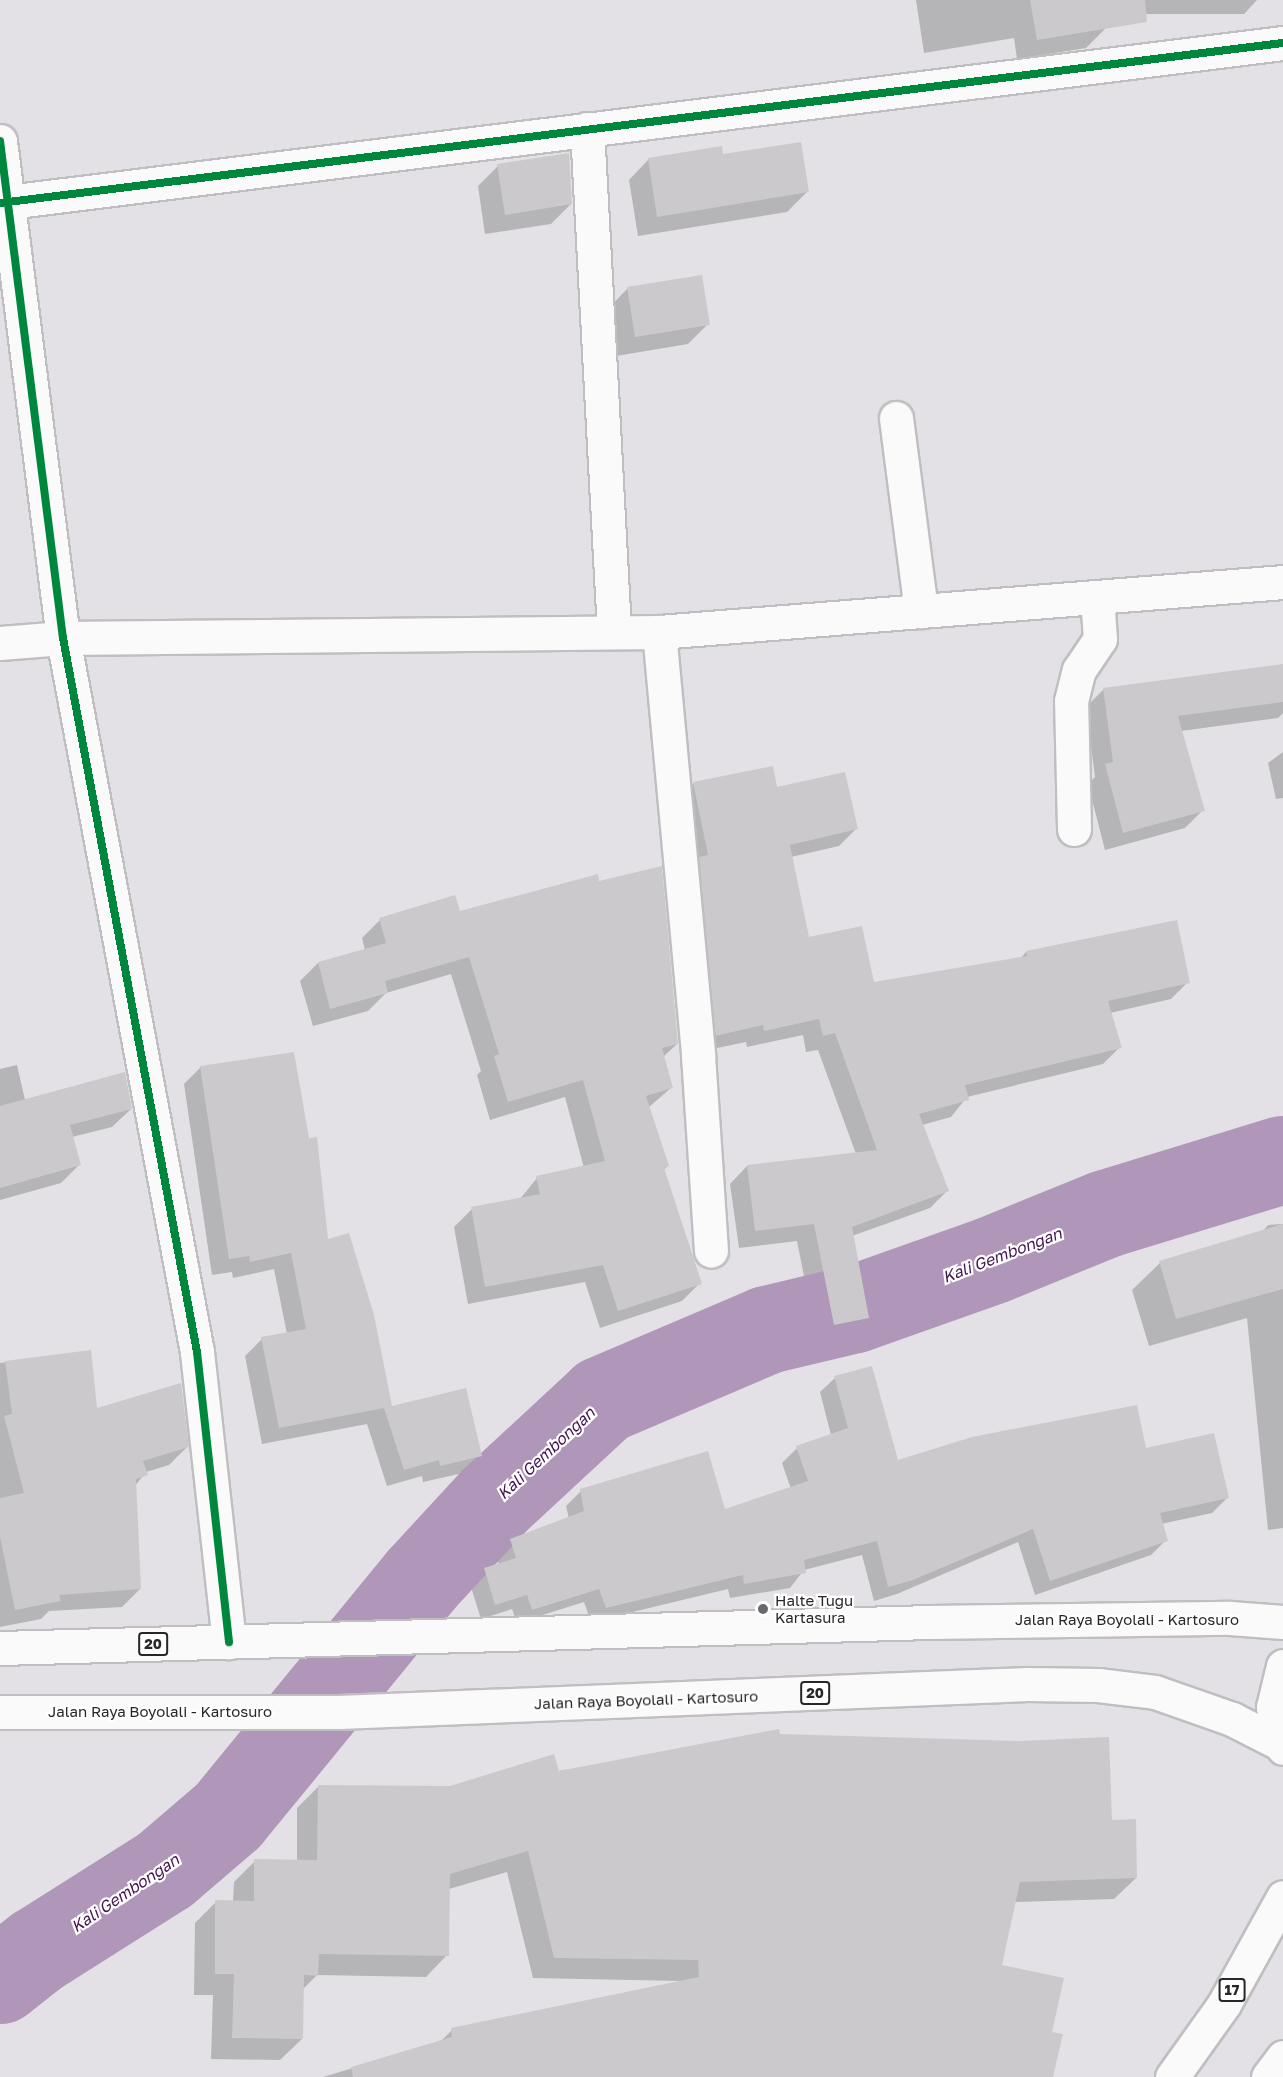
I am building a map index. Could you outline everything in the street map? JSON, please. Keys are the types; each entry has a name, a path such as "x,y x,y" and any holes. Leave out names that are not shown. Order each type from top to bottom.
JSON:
{"main road":[{"path":"4,202 1283,43"},
{"path":"587,129 614,632"},
{"path":"0,141 4,202 63,638 197,1352 229,1642"},
{"path":"896,418 921,611"},
{"path":"0,643 63,638 659,632 1283,582"},
{"path":"1074,829 1071,701 1079,670 1100,639 1096,597"},
{"path":"659,632 698,1055 711,1251"},
{"name":"Jalan Raya Boyolali - Kartosuro","path":"0,1648 406,1640 929,1622 1230,1618 1283,1622"},
{"path":"1282,1746 1273,1707 1283,1666"},
{"name":"Jalan Raya Boyolali - Kartosuro","path":"0,1712 339,1712 1027,1684 1098,1685 1164,1695 1232,1719 1282,1746"},
{"name":"17","path":"1172,2077 1224,2004 1283,1897"},
{"path":"1268,2077 1283,2057"}],"building":[{"path":"1030,0 1145,0 1147,22 1037,40"},
{"path":"801,142 809,192 657,217 648,158 722,146 723,154"},
{"path":"569,153 572,204 505,215 497,164"},
{"path":"702,275 710,325 635,337 627,287"},
{"path":"1283,664 1283,702 1178,716 1205,811 1123,833 1105,764 1113,762 1103,688"},
{"path":"773,766 777,787 845,772 858,829 790,845 809,937 862,926 874,982 1027,956 1026,951 1177,920 1190,983 1108,1001 1122,1048 965,1085 969,1100 919,1114 949,1191 852,1227 869,1318 834,1325 814,1224 755,1231 747,1165 877,1150 835,1033 823,1036 819,1019 764,1031 763,1025 715,1036 699,857 708,855 693,782"},
{"path":"662,866 678,1044 662,1048 673,1088 646,1096 669,1166 664,1168 702,1284 618,1311 603,1265 485,1287 471,1207 540,1194 536,1176 605,1161 583,1080 508,1102 494,1056 499,1054 469,957 385,981 388,993 330,1009 318,962 386,943 379,918 455,895 460,911 598,874 599,881"},
{"path":"294,1052 309,1138 317,1137 328,1239 349,1233 374,1315 392,1406 466,1388 482,1456 440,1466 439,1460 404,1470 384,1408 279,1428 261,1337 306,1329 291,1253 250,1262 249,1256 229,1259 200,1066"},
{"path":"125,1072 132,1109 70,1125 81,1165 0,1188 0,1106"},
{"path":"1283,1224 1283,1289 1176,1319 1159,1261"},
{"path":"91,1350 97,1408 181,1383 189,1447 143,1461 148,1475 136,1479 141,1589 59,1595 61,1601 15,1610 0,1537 0,1498 24,1493 4,1416 12,1414 5,1361"},
{"path":"872,1366 898,1460 972,1437 1137,1405 1146,1448 1214,1433 1229,1498 1160,1513 1168,1541 1050,1581 1033,1529 913,1580 888,1587 877,1541 804,1560 806,1573 744,1584 743,1575 606,1608 599,1589 532,1610 527,1595 495,1605 484,1568 516,1558 510,1539 584,1511 580,1489 708,1451 725,1509 808,1481 796,1446 848,1428 834,1376"},
{"path":"779,1729 780,1734 1020,1741 1109,1737 1112,1820 1136,1819 1137,1878 1020,1882 1002,1965 1064,1978 1052,2032 1063,2034 1053,2077 353,2077 351,2067 452,2037 451,2028 699,1977 698,1960 554,1958 528,1851 450,1874 449,1956 319,1954 318,1976 304,1975 303,2039 232,2038 234,1974 215,1974 215,1900 254,1901 254,1859 317,1860 318,1785 450,1786 554,1754 559,1771"}],"waterway":[{"name":"Kali Gembongan","path":"0,1980 37,1951 165,1870 228,1816 422,1579 493,1502 603,1400 767,1330 855,1309 993,1260 1106,1214 1283,1160"}],"cycle path":[{"path":"0,203 1283,43"},
{"path":"0,141 63,638 197,1352 229,1642"}],"place":[{"name":"Halte Tugu Kartasura","path":"763,1609"}]}
